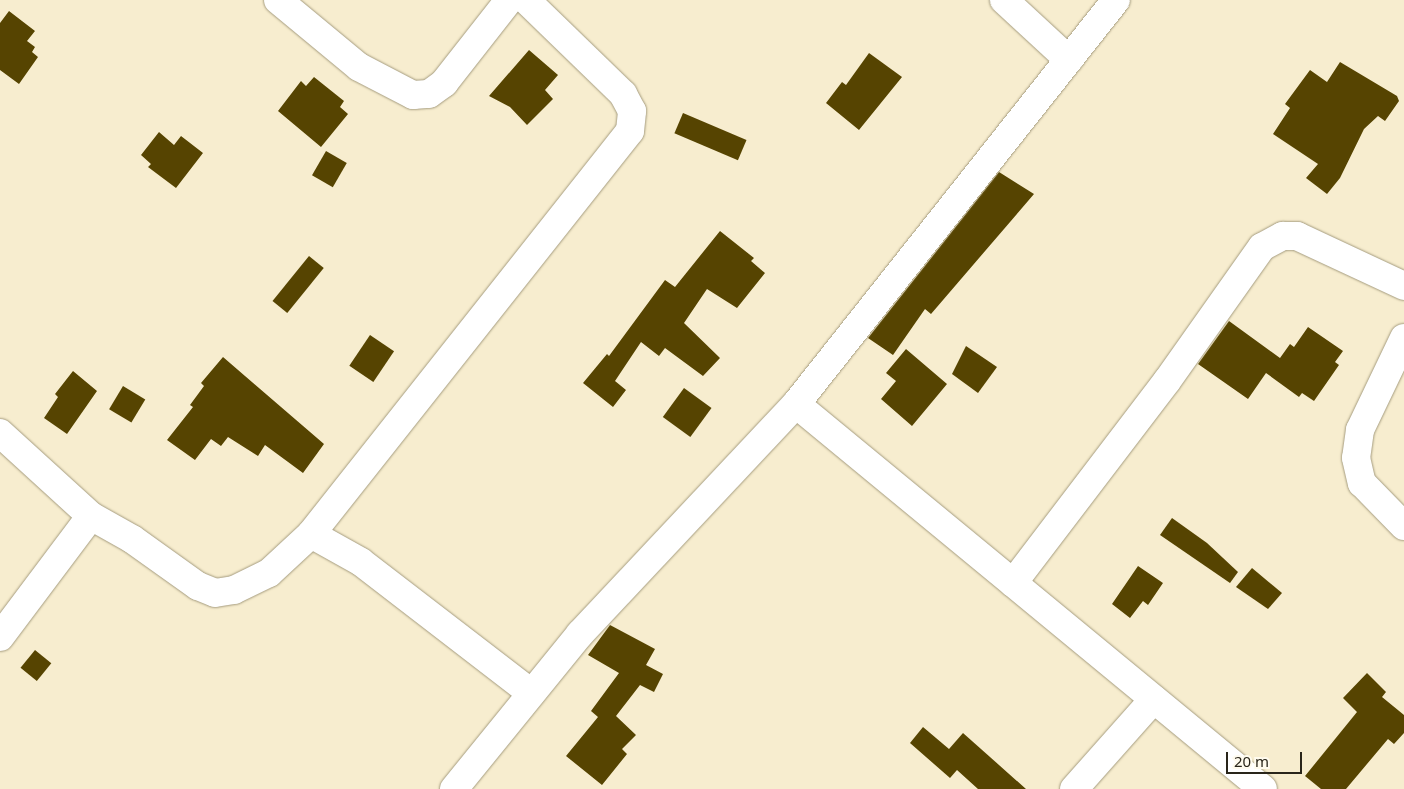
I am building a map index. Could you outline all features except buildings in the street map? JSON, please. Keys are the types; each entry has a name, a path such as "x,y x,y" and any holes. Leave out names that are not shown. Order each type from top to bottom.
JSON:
{"street":[{"path":"278,0 359,67 413,95 429,94 444,83 509,0"},
{"path":"0,433 91,516 132,540 198,586 215,593 234,590 269,573 311,534 630,131 632,111 623,94 526,0"},
{"path":"1004,0 1069,60"},
{"path":"454,789 580,634 796,404 1116,0"},
{"path":"1012,583 1167,381 1262,247 1283,236 1297,236 1404,286"},
{"path":"1404,338 1360,430 1356,458 1362,484 1404,526"},
{"path":"796,404 1263,789"},
{"path":"0,637 91,516"},
{"path":"311,534 361,562 531,693"},
{"path":"1074,789 1154,699"}]}
